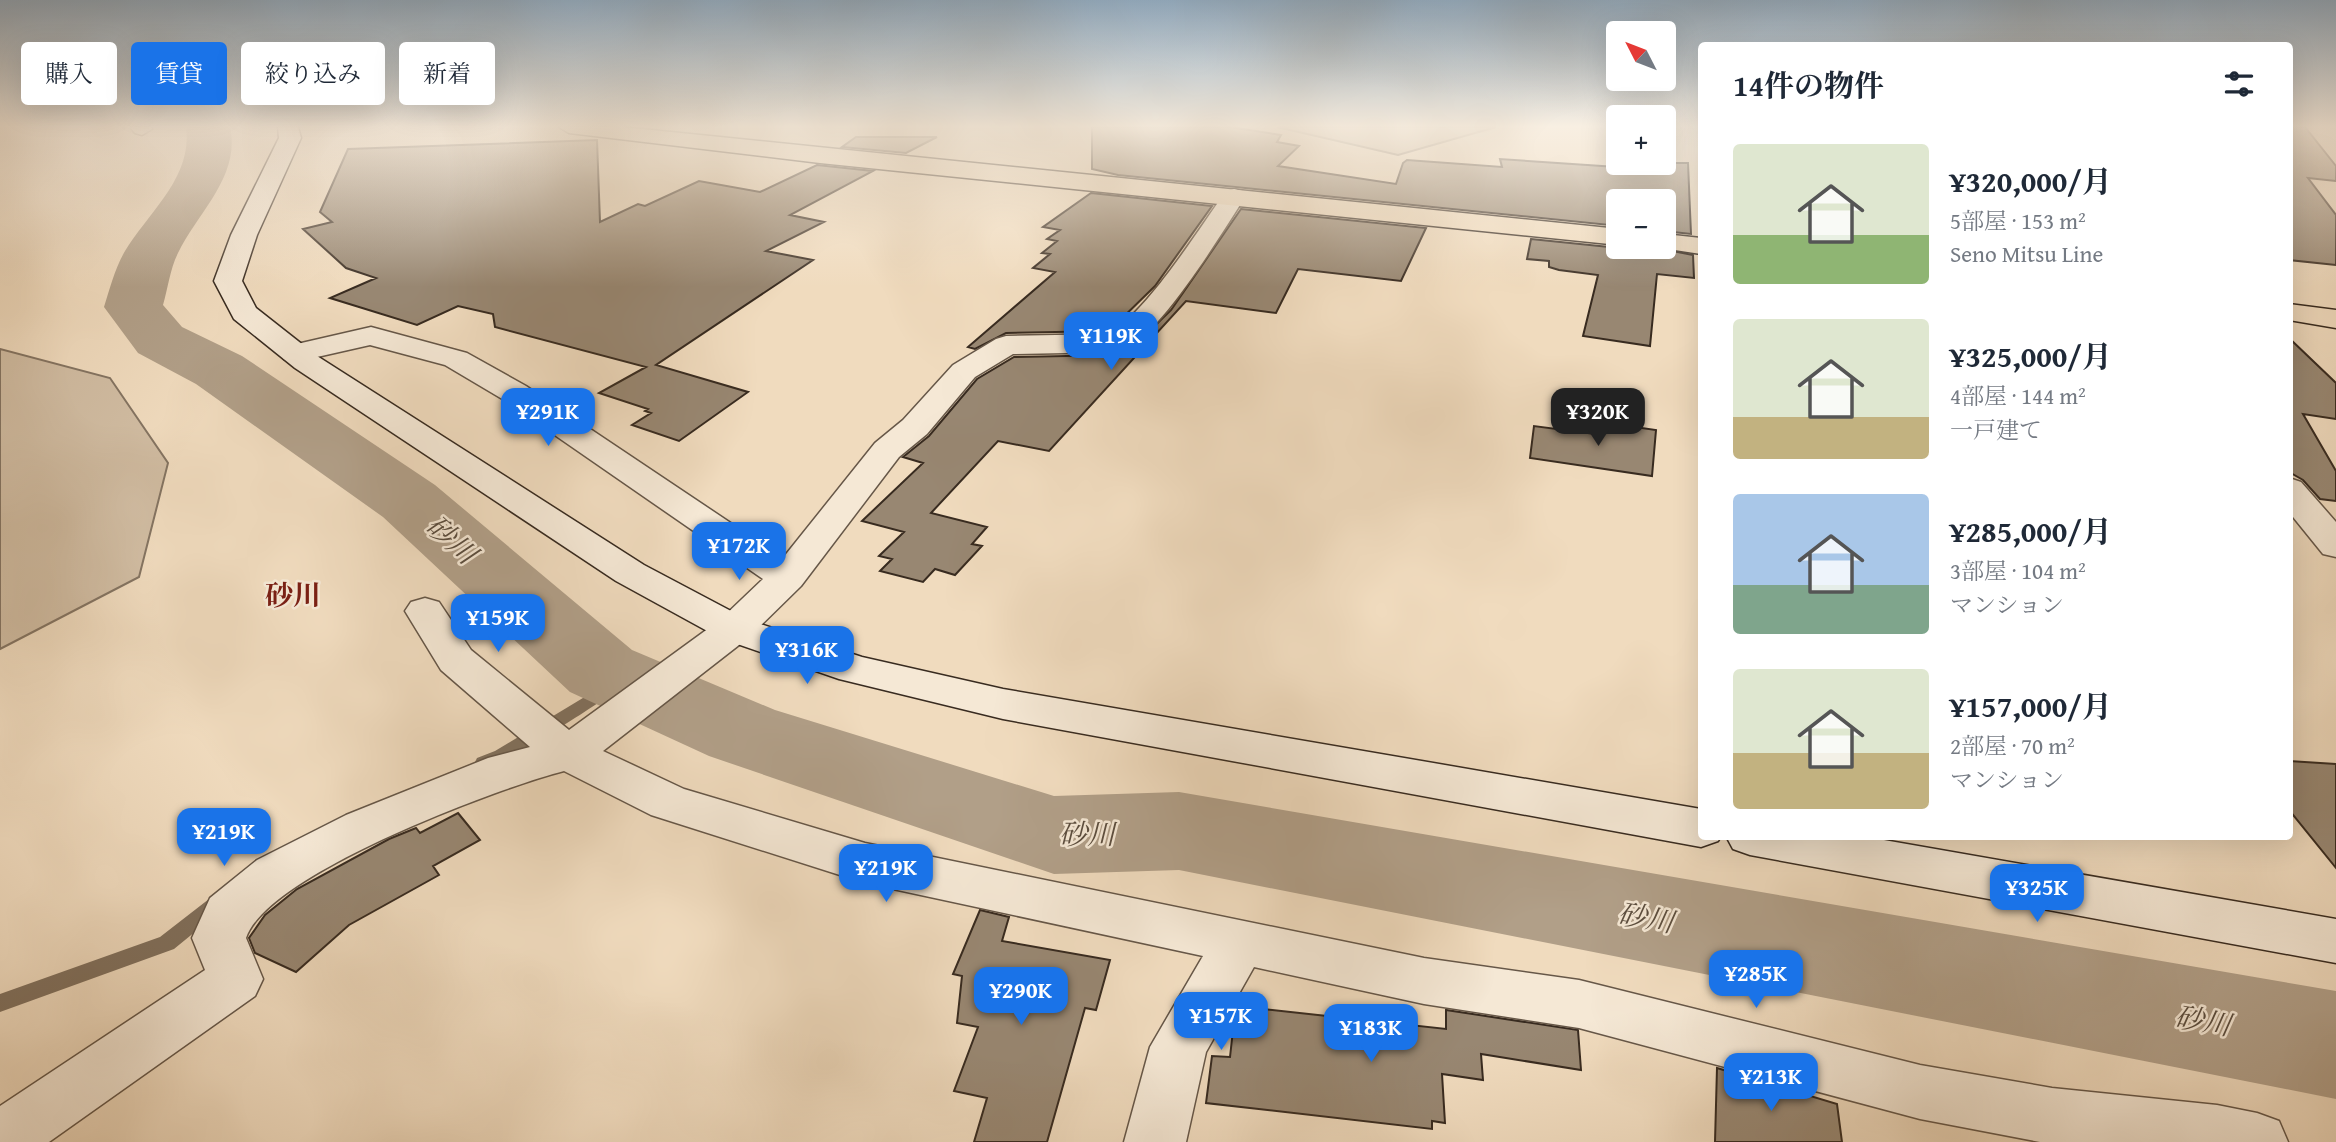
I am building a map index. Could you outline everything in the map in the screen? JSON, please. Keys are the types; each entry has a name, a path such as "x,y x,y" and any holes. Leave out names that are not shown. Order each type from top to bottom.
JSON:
{"main road":[{"path":"1071,180 1606,236"},
{"path":"1676,243 1698,246"},
{"path":"2293,313 2336,319"}],"street":[{"path":"270,180 244,235 228,281 244,313 295,353 630,573 722,639 1003,704 1698,827"},
{"path":"0,1141 236,979 219,938 228,913 275,874 363,828 491,776 558,740 722,639 787,578 887,450 915,427 964,371 1006,345 1117,343 1133,332 1187,265 1234,196"},
{"path":"295,353 371,336 456,359 526,400 787,578"},
{"path":"2293,494 2336,546"},
{"path":"425,611 456,660 558,740 668,802 865,863 1424,981 1578,1004 1920,1092 2052,1116 2217,1134 2257,1142"},
{"path":"1772,840 2336,941"},
{"path":"1155,1142 1179,1047 1240,943"}],"shaded area":[{"path":"0,349 110,378 168,463 139,577 0,649"}],"building":[{"path":"334,180 598,180 600,222 638,204 645,206 699,181 760,192 785,180 855,180 790,215 824,222 766,251 813,260 656,365 748,392 679,441 632,425 651,413 645,411 648,409 599,393 646,367 495,327 493,314 458,306 417,325 330,298 376,278 346,268 303,229 332,222 320,212"},
{"path":"1170,180 1372,180 1396,184 1397,180 1689,180 1691,234 1676,232 1676,189 1606,189 1606,225"},
{"path":"2293,180 2310,180 2336,215 2336,265 2293,260"},
{"path":"1091,193 1212,206 1155,286 1109,331 1006,333 975,349 968,347 1055,272 1033,268 1050,254 1042,253 1057,241 1047,239 1060,230 1043,227"},
{"path":"1241,209 1426,228 1401,281 1298,269 1276,313 1186,301 1049,451 998,441 931,513 987,527 972,544 982,546 955,575 935,569 923,582 880,571 892,559 879,556 904,532 862,521 923,463 903,457 929,436 977,379 1014,357 1117,355 1134,346 1171,310"},
{"path":"1531,239 1606,247 1606,259 1676,259 1676,252 1693,255 1694,278 1657,274 1650,346 1583,336 1598,275 1559,270 1549,267 1549,261 1527,259"},
{"path":"2293,342 2336,383 2336,419 2303,414 2336,471 2336,501 2320,499 2303,480 2293,474"},
{"path":"1621,425 1656,430 1652,476 1530,458 1534,426 1602,435 1603,430 1609,431 1610,426 1621,428"},
{"path":"2293,761 2336,764 2336,868 2293,815"},
{"path":"458,813 480,840 433,866 439,875 349,925 296,972 255,953 249,938 265,915 297,889 389,839 416,828 420,833"},
{"path":"980,910 1009,917 1002,941 1110,960 1096,1010 1085,1008 1047,1142 974,1142 987,1098 954,1091 978,1027 957,1023 962,976 953,974"},
{"path":"1263,1009 1446,1029 1446,1010 1578,1030 1581,1070 1481,1054 1483,1080 1442,1074 1445,1123 1432,1121 1432,1129 1206,1103 1212,1056 1230,1057 1234,1021 1263,1024"},
{"path":"1717,1068 1837,1104 1842,1142 1715,1142"}],"waterway":[{"name":"砂川","path":"199,180 152,251 133,307 160,340 219,370 409,501 601,671 742,733 1054,835 1179,831 2336,1045"},
{"path":"483,762 501,755 621,680"},
{"path":"0,1003 167,943 216,904"}],"district":[{"name":"砂川","path":"293,594"}]}
